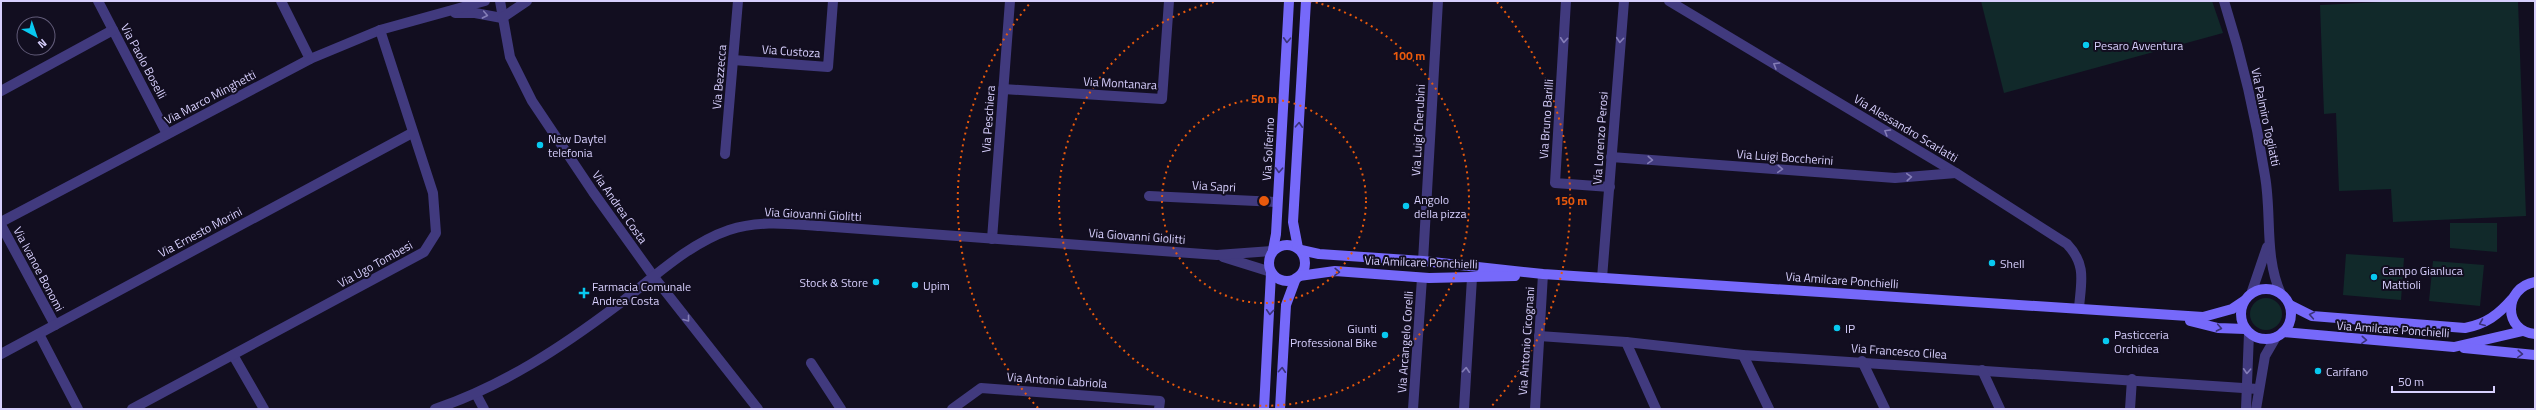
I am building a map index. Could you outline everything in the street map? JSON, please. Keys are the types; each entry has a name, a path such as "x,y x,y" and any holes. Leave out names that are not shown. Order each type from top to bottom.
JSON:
{"main road":[{"name":"Via Solferino","path":"1264,409 1271,273 1268,262 1276,234 1290,1"},
{"path":"1280,409 1286,305 1305,264 1299,249 1293,222 1306,1"},
{"path":"1272,251 1288,244 1299,249"},
{"name":"Via Amilcare Ponchielli","path":"1299,249 1318,254 1423,261 1543,274 2203,317 2232,309 2247,298 2266,289 2281,294 2290,305 2312,316 2465,328 2477,326 2499,314 2516,292 2533,281"},
{"name":"Via Amilcare Ponchielli","path":"1298,277 1335,271 1422,278 1472,278 1543,274"},
{"path":"1271,273 1280,280 1298,277"},
{"path":"2247,298 2241,315 2247,331"},
{"path":"2512,299 2512,317 2523,331"},
{"path":"2280,335 2290,319 2290,305"},
{"name":"Via Amilcare Ponchielli","path":"2139,313 2196,322 2218,328 2247,331 2262,339 2280,335 2454,347 2523,331 2535,334"},
{"path":"2454,347 2535,355"}],"street":[{"name":"Via Paolo Boselli","path":"98,1 167,134"},
{"path":"281,1 310,59"},
{"name":"Via Marco Minghetti","path":"1,223 310,59 380,30 485,1"},
{"name":"Via Andrea Costa","path":"500,1 510,57 519,79 589,186 654,277 758,409"},
{"path":"502,18 526,1"},
{"name":"Via Bezzecca","path":"725,154 738,1"},
{"name":"Via Custoza","path":"733,60 828,67 833,1"},
{"name":"Via Peschiera","path":"992,239 1010,1"},
{"name":"Via Montanara","path":"1003,89 1162,99 1169,1"},
{"name":"Via Luigi Cherubini","path":"1423,261 1438,1"},
{"name":"Via Bruno Barilli","path":"1566,1 1555,183 1610,187"},
{"name":"Via Lorenzo Perosi","path":"1602,278 1610,187 1616,86 1624,1"},
{"name":"Via Alessandro Scarlatti","path":"1669,1 1956,173 2067,244 2077,255 2082,268 2079,308"},
{"name":"Via Palmiro Togliatti","path":"2224,1 2241,59 2266,177 2272,275 2281,294"},
{"name":"Via Marco Minghetti","path":"440,13 475,13 502,18"},
{"path":"1,91 113,30"},
{"name":"Via Ugo Tombesi","path":"132,409 424,252 436,233 434,193 412,133 380,30"},
{"name":"Via Ernesto Morini","path":"1,354 412,133"},
{"name":"Via Luigi Boccherini","path":"1611,157 1896,178 1956,173"},
{"name":"Via Sapri","path":"1149,196 1277,202"},
{"name":"Via Ivanoe Bonomi","path":"1,223 54,325"},
{"name":"Via Giovanni Giolitti","path":"435,409 476,394 513,376 553,350 706,240 730,230 753,225 775,224 1218,255 1272,251"},
{"name":"Via Palmiro Togliatti","path":"2247,298 2263,263 2269,240"},
{"name":"Via Giovanni Giolitti","path":"1218,255 1271,273"},
{"name":"Via Antonio Cicognani","path":"1535,409 1543,274"},
{"name":"Via Arcangelo Corelli","path":"1413,409 1422,278"},
{"path":"1464,409 1472,278"},
{"path":"2246,409 2247,331"},
{"path":"39,334 78,409"},
{"path":"2256,409 2264,356 2280,335"},
{"name":"Via Francesco Cilea","path":"1539,336 1626,342 1743,355 1862,361 2258,389"},
{"path":"1626,342 1656,409"},
{"path":"233,355 264,409"},
{"path":"1743,355 1769,409"},
{"path":"1862,361 1885,409"},
{"path":"811,363 841,409"},
{"path":"1982,370 2000,409"},
{"path":"2130,409 2132,379"},
{"name":"Via Antonio Labriola","path":"952,409 981,388 1160,401 1159,409"},
{"path":"476,394 484,409"}],"green space":[{"name":"Pesaro Avventura","path":"1981,1 2212,1 2223,33 2004,93"},
{"path":"2403,1 2518,1 2526,216 2393,222 2391,189 2339,191 2336,113 2324,114 2320,5"},
{"path":"2450,223 2497,223 2497,252 2450,248"},
{"name":"Campo Gianluca Mattioli","path":"2346,254 2404,258 2401,300 2343,295"},
{"path":"2433,261 2484,265 2480,306 2429,301"},
{"path":"2266,298 2272,299 2279,305 2282,314 2281,320 2275,327 2266,330 2260,329 2253,323 2250,314 2251,308 2257,301"}],"place":[{"name":"Pesaro Avventura","path":"2086,45"},
{"name":"New Daytel telefonia","path":"540,145"},
{"name":"Angolo della pizza","path":"1406,206"},
{"name":"Shell","path":"1992,263"},
{"name":"Campo Gianluca Mattioli","path":"2374,277"},
{"name":"Stock & Store","path":"876,282"},
{"name":"Upim","path":"915,285"},
{"name":"Farmacia Comunale Andrea Costa","path":"584,293"},
{"name":"IP","path":"1837,328"},
{"name":"Giunti Professional Bike","path":"1385,335"},
{"name":"Pasticceria Orchidea","path":"2106,341"},
{"name":"Carifano","path":"2318,371"}]}
